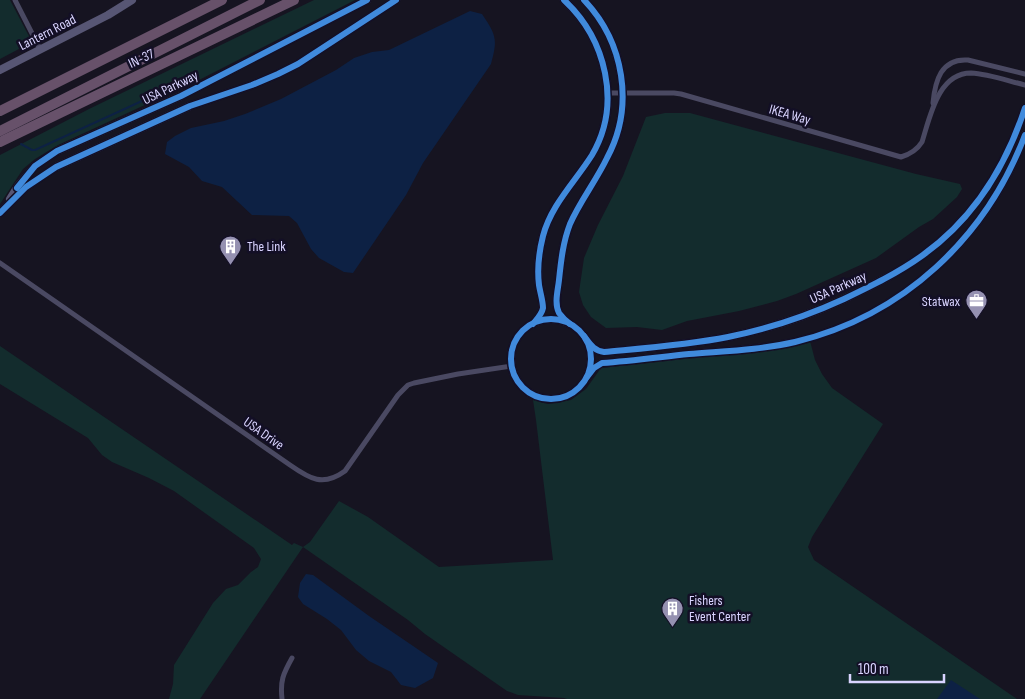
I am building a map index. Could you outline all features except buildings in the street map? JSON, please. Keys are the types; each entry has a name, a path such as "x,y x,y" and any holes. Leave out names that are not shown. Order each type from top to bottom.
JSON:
{"highway":[{"path":"0,111 222,0"},
{"path":"0,130 260,0"},
{"name":"IN-37","path":"0,142 294,0"}],"street":[{"path":"15,0 40,49"},
{"name":"Lantern Road","path":"0,70 132,0"},
{"name":"USA Parkway","path":"0,213 30,172 39,162 51,154 92,134 181,96 366,0"},
{"name":"USA Parkway","path":"0,213 26,187 56,167 190,106 278,74 298,64 396,0"},
{"path":"533,324 542,309 538,265 543,236 560,200 588,161 598,143 605,122 608,93 605,70 597,45 583,21 564,0"},
{"name":"USA Parkway","path":"584,0 605,26 614,47 620,65 623,94 620,122 612,147 570,224 564,244 556,300 558,312 578,329 592,346 604,352 730,337 827,307 903,269 942,240 981,198 1013,141 1025,108"},
{"name":"IKEA Way","path":"933,106 938,78 947,65 954,61 968,60 1025,74"},
{"name":"IKEA Way","path":"608,93 680,94 901,157 914,152 922,142 933,106 941,90 946,84 963,74 983,75 1025,85"},
{"path":"570,324 551,319 539,321 520,334 515,341 511,358 514,373 521,385 532,394 546,398 560,398 573,392 583,383 594,368 602,363 752,348 794,342 833,330 895,299 919,282 947,257 985,213 1004,182 1025,135"},
{"name":"USA Drive","path":"0,263 312,479 329,480 345,471 398,395 408,385 427,380 512,366"},
{"path":"584,336 591,353 591,366 587,377"},
{"path":"282,699 284,672 292,658"}],"green space":[{"path":"0,0 10,0 32,42 0,59"},
{"path":"314,0 355,0 199,80 58,145 23,169 0,204 0,155 89,109"},
{"path":"665,113 690,113 916,174 960,184 962,189 957,197 933,219 876,258 796,294 739,311 687,321 662,330 637,327 606,328 591,317 583,305 579,292 584,258 598,225 623,176 646,117"},
{"path":"810,341 815,360 832,388 883,424 812,537 808,547 814,560 1017,699 567,699 518,695 507,691 303,547 310,542 339,501 368,517 439,567 553,560 533,400 548,404 571,400 586,389 601,368 728,354"},
{"path":"0,346 292,545 294,543 303,547 200,699 169,699 173,684 174,665 213,603 226,589 238,585 258,567 261,559 254,548 174,491 112,462 102,455 88,438 0,384"}],"water":[{"path":"470,11 482,14 493,32 495,49 491,64 423,163 406,195 353,273 344,272 319,258 311,249 297,223 289,216 252,215 222,187 202,181 189,167 165,154 167,142 191,128 224,121 281,99 336,70 354,58 372,52 389,50"},
{"path":"306,574 313,575 438,663 433,678 415,688 401,685 391,672 369,661 356,650 341,630 303,604 298,597 300,583"},
{"path":"951,680 980,699 937,699"}],"waterway":[{"path":"21,144 35,150 142,101"}],"cycle path":[{"path":"17,188 35,166 57,151 181,96 367,0"},
{"path":"0,213 26,187 56,167 190,106 278,74 298,64 396,0"},
{"path":"533,324 543,308 538,267 539,254 547,225 558,204 592,155 601,135 606,115 605,73 599,53 590,34 564,0"},
{"path":"570,324 559,313 557,305 557,292 564,245 570,224 603,166 616,138 623,96 621,75 608,35 598,17 584,0"},
{"path":"584,336 595,349 604,352 713,340 758,330 802,316 844,299 874,284 904,268 923,255 941,241 972,208 998,171 1025,108"},
{"path":"587,377 594,368 602,363 782,345 834,330 871,313 905,292 936,267 964,239 988,207 1008,172 1025,135"},
{"path":"551,319 566,322 579,331 588,344 591,359 588,374 579,387 566,396 551,399 536,396 523,387 514,374 511,359 514,344 523,331 536,322 551,319"}],"place":[{"name":"The Link","path":"231,265"},
{"name":"Statwax","path":"976,320"},
{"name":"Fishers Event Center","path":"673,627"}]}
